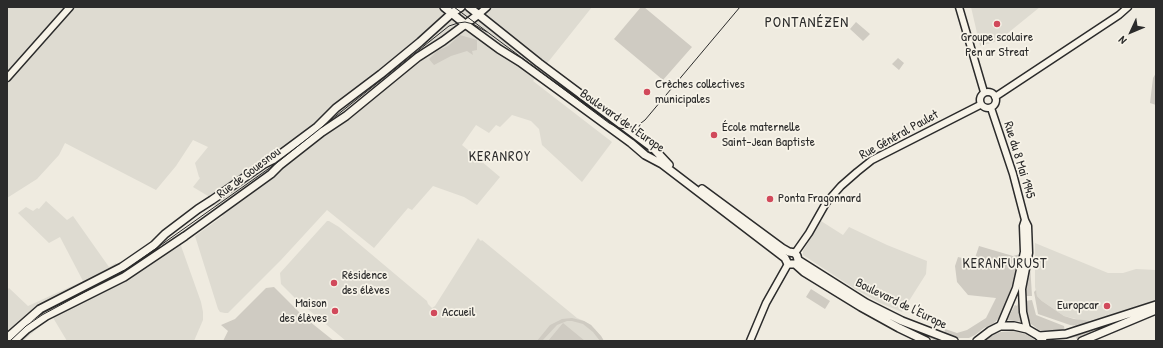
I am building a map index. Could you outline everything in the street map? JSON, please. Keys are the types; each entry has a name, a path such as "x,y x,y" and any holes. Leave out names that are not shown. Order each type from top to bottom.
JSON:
{"main road":[{"name":"Boulevard de l'Europe","path":"444,7 498,49 520,62 644,155 662,164 792,259 866,303 902,321 954,341"},
{"name":"Rue de Gouesnou","path":"7,338 40,309 122,267 154,245 165,234 198,209 264,164 274,159 317,127 336,108 420,42 452,13 461,7"},
{"name":"Boulevard de l'Europe","path":"469,7 539,63 654,149 672,167 792,259 804,272 899,328 926,341"},
{"name":"Rue de Gouesnou","path":"14,341 27,329 46,316 124,277 185,236 271,174 280,165 322,132 346,116 418,57 443,41 479,14"},
{"path":"977,341 990,331 1000,326 1014,326 1027,329 1041,338 1066,334 1156,305"},
{"path":"1082,341 1156,310"}],"street":[{"path":"7,78 70,7"},
{"name":"Rue de Gouesnou","path":"479,14 487,7"},
{"path":"959,7 984,92"},
{"path":"995,96 1119,16 1128,7"},
{"path":"984,92 991,92 995,96 995,103 991,108 985,108 980,104 980,97 984,92"},
{"name":"Rue Général Paulet","path":"750,341 766,302 826,203 841,186 872,160 980,104"},
{"name":"Rue du 8 Mai 1945","path":"991,108 1013,174 1025,220 1028,226 1029,253 1022,289 1023,312 1027,329"},
{"name":"Rue du 8 Mai 1945","path":"1000,326 1016,288 1024,252 1023,226 1025,220"}],"shaded area":[{"path":"7,7 592,7 533,81 612,142 582,182 542,145 539,129 531,121 512,115 500,127 496,125 489,133 476,125 462,145 500,177 477,205 464,197 433,186 412,210 408,208 374,248 327,210 281,260 228,313 220,312 195,236 223,216 208,196 193,187 200,178 195,163 208,147 193,140 176,166 156,190 65,143 59,155 37,179 7,198"},
{"path":"641,7 644,7 692,47 663,80 614,39"},
{"name":"Groupe scolaire Pen ar Streat","path":"971,7 1040,7 998,41 980,46"},
{"path":"856,22 870,34 863,41 850,29"},
{"path":"460,35 477,40 477,50 472,51 473,55 467,51 451,56 434,65 429,59 437,51 448,46"},
{"path":"898,58 904,63 899,70 892,64"},
{"path":"1156,73 1156,105 1150,103 1153,78"},
{"path":"46,201 67,220 73,216 109,267 116,263 126,278 180,243 201,302 203,312 203,320 194,341 67,341 52,316 23,341 7,341 7,290 9,288 28,306 83,281 60,237 49,243 18,213 26,207 33,211 37,208 39,209"},
{"path":"327,221 339,227 427,301 432,308 435,306 478,238 577,318 591,325 604,341 346,341 297,300 281,284 280,273"},
{"path":"821,221 843,235 849,227 887,245 927,261 926,274 902,312 880,303 855,289 803,255 803,251"},
{"path":"1035,243 1108,273 1123,273 1136,269 1156,270 1156,300 1092,320 1084,321 1064,316 1037,296 1035,287"},
{"path":"979,246 1013,256 1020,254 1019,266 1006,302 999,318 993,324 984,328 975,335 969,338 957,338 944,334 945,329 957,333 967,330 986,318 996,298 968,295 957,282 955,266 958,257 974,261"},
{"path":"1030,264 1032,296 1025,296 1026,282"},
{"path":"274,287 304,317 334,341 223,341 228,331 221,325 235,319 266,288"},
{"path":"811,289 830,301 825,309 806,297"},
{"path":"1036,290 1037,296 1042,301 1064,316 1092,321 1077,326 1038,314 1034,292"},
{"path":"1032,300 1036,315 1064,326 1065,331 1039,330 1031,324 1027,317 1025,301"},
{"path":"1019,301 1023,322 1007,320 1015,305 1017,306"},
{"path":"1156,307 1077,340 1076,337 1068,337 1112,323"},
{"path":"877,311 937,337 936,341 894,323"},
{"path":"572,318 584,321 591,325 604,341 600,341 593,332 583,324 567,321 557,325 542,341 537,341 550,325 562,319"},
{"path":"563,323 585,341 548,341"},
{"path":"1014,331 1025,334 1037,341 984,341 990,336 1001,332"}],"tram line":[{"path":"454,7 609,123 619,128 627,129 637,126 645,120 740,7"},
{"path":"10,341 26,326 42,315 127,269 278,162 449,26 465,22 473,24 487,32"}],"place":[{"name":"Groupe scolaire Pen ar Streat","path":"997,24"},
{"name":"Crèches collectives municipales","path":"647,92"},
{"name":"École maternelle Saint-Jean Baptiste","path":"714,135"},
{"name":"Ponta Fragonnard","path":"770,199"},
{"name":"Résidence des élèves","path":"334,283"},
{"name":"Europcar","path":"1107,306"},
{"name":"Maison des élèves","path":"335,311"},
{"name":"Accueil","path":"434,313"}],"district":[{"name":"PONTANÉZEN","path":"807,23"},
{"name":"KERANROY","path":"500,157"},
{"name":"KERANFURUST","path":"1005,264"}]}
